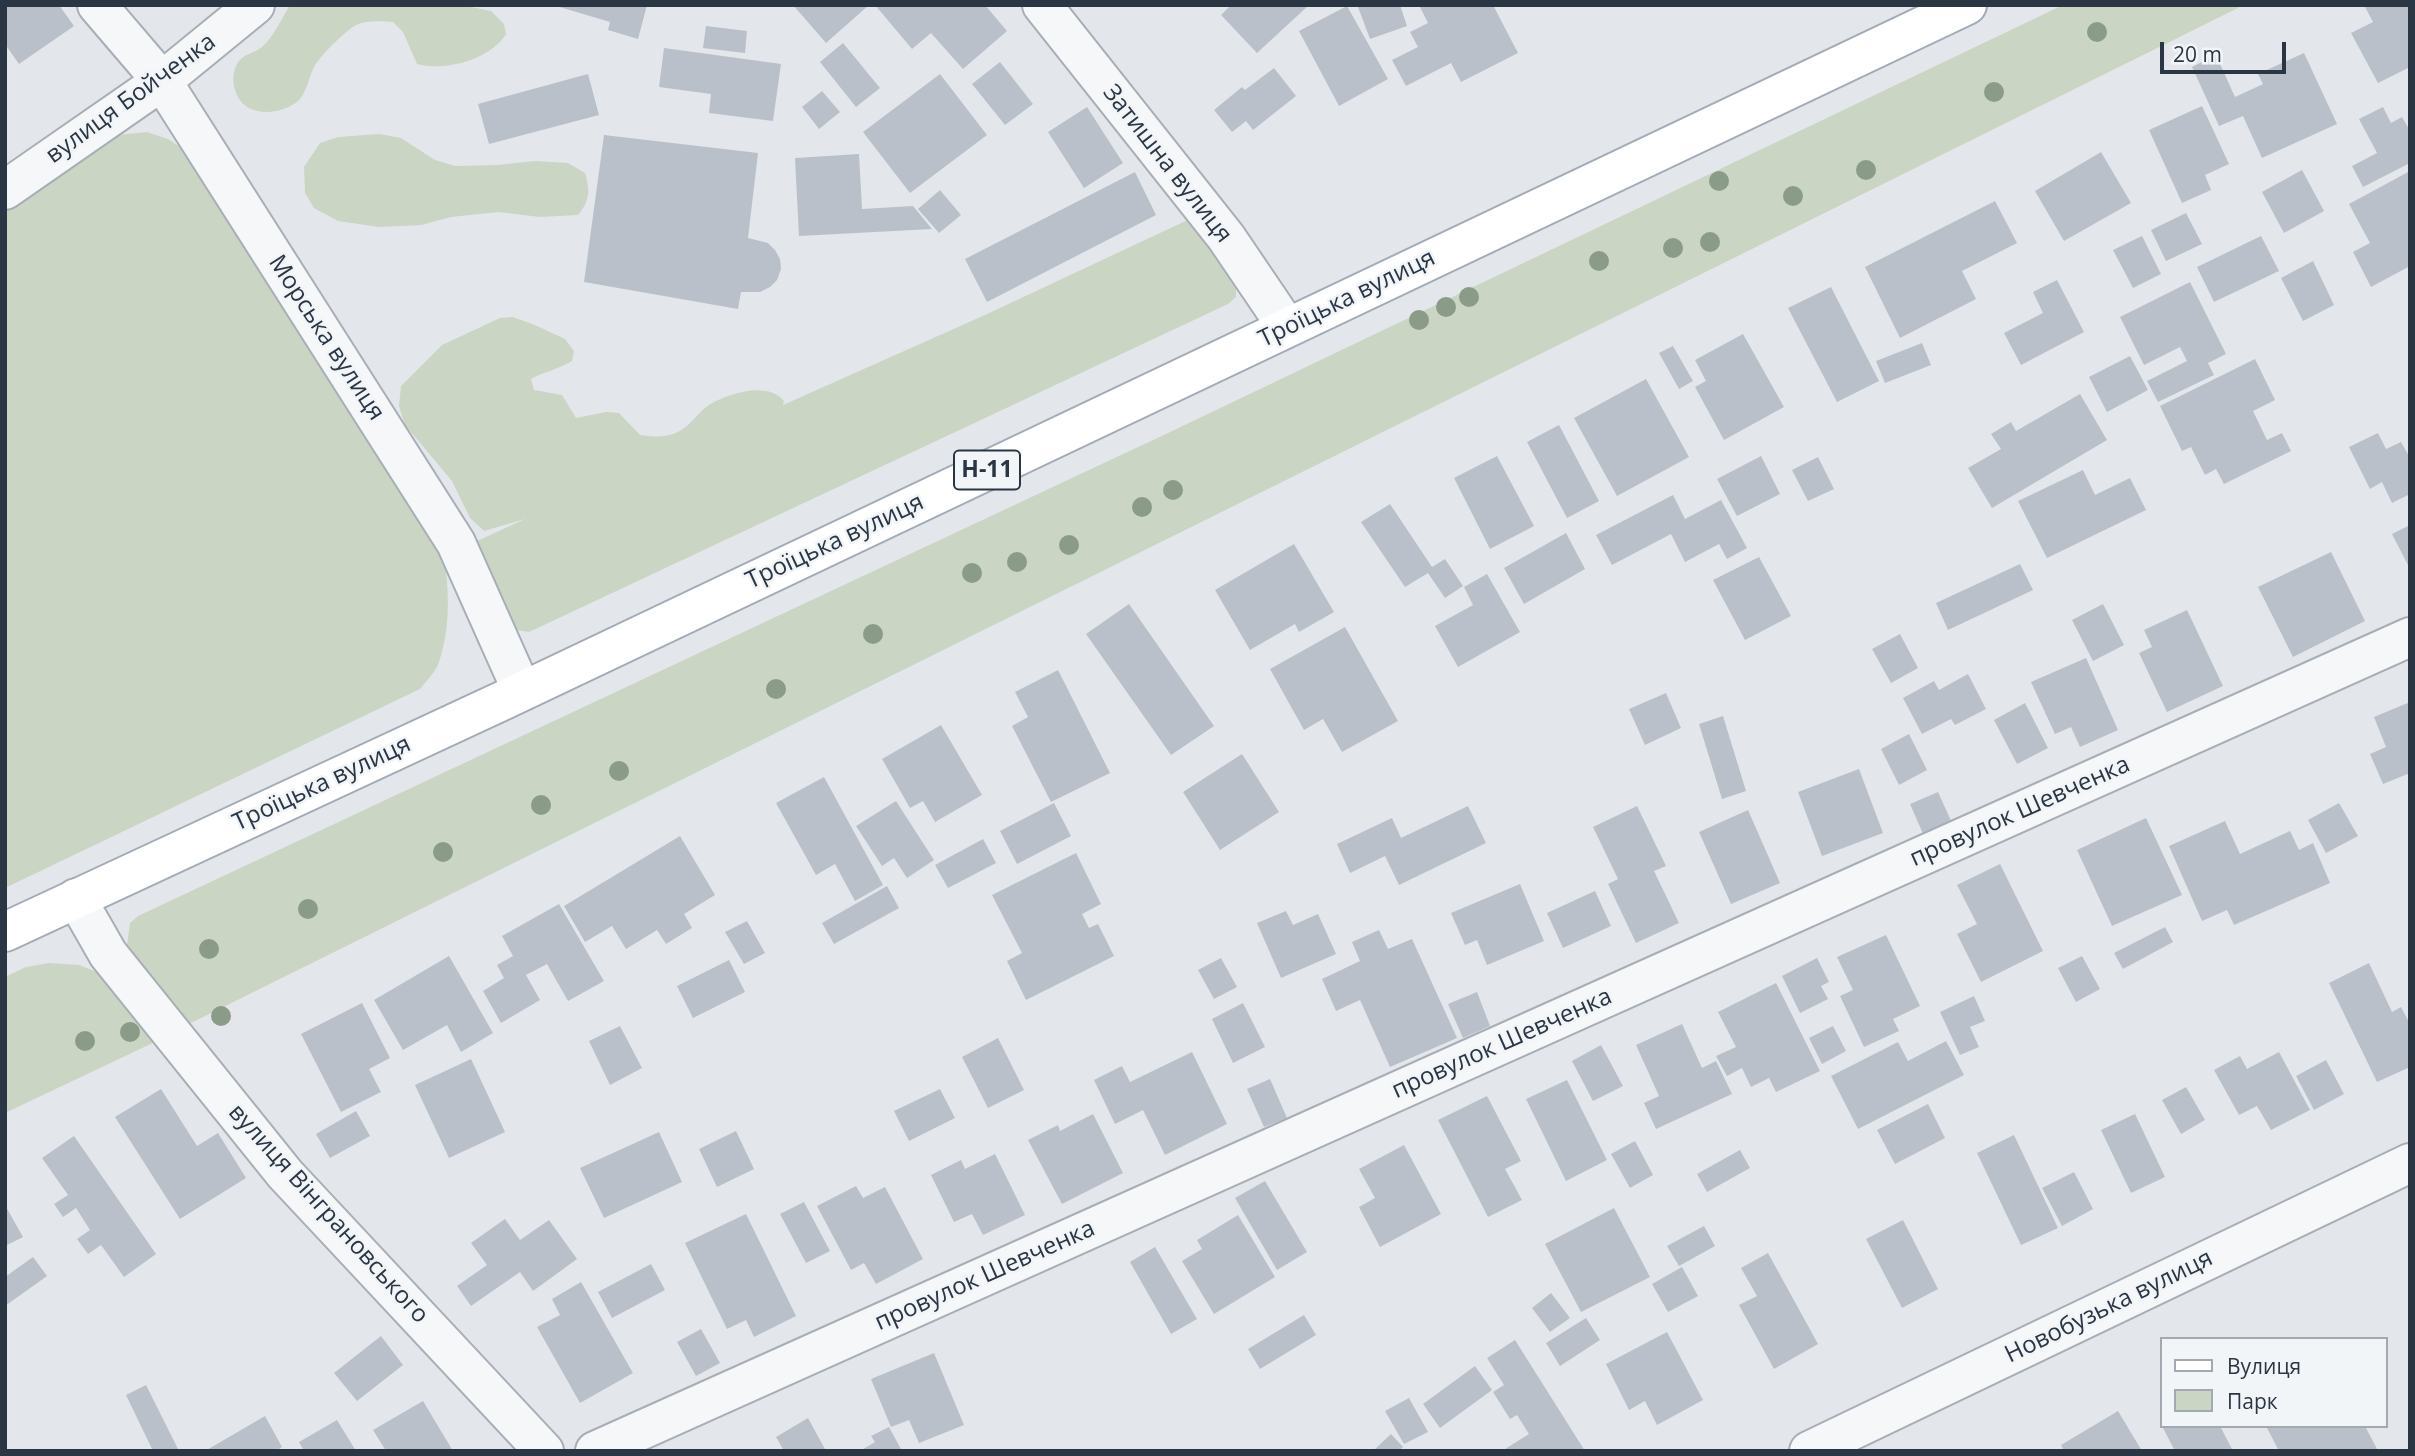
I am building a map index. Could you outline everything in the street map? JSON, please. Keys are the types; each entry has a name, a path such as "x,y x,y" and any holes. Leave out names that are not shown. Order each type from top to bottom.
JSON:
{"main road":[{"name":"Троїцька вулиця","path":"5,932 522,691 1967,5"}],"street":[{"name":"Морська вулиця","path":"97,5 162,81 456,543 522,691"},
{"name":"вулиця Бойченка","path":"5,190 162,81 255,5"},
{"name":"Затишна вулиця","path":"1042,5 1226,237 1287,327"},
{"name":"провулок Шевченка","path":"595,1451 2410,637"},
{"name":"вулиця Вінграновського","path":"76,898 108,954 285,1174 544,1451"},
{"name":"Новобузька вулиця","path":"1809,1451 2410,1163"}],"green space":[{"path":"290,5 461,5 491,11 504,24 506,34 499,43 479,57 454,65 428,66 417,64 403,32 393,22 360,23 345,33 321,57 298,101 283,109 256,111 248,108 237,95 233,83 235,68 242,58 260,49 267,42"},
{"path":"2063,5 2244,5 185,1026 139,973 127,945 130,923 138,916 1168,433"},
{"path":"147,132 168,139 186,151 444,554 448,595 446,635 438,666 420,689 5,888 5,209 95,147 118,135"},
{"path":"379,134 401,138 435,160 455,166 535,161 568,163 585,173 588,185 587,200 578,215 540,217 498,212 451,217 421,225 379,227 338,221 314,208 305,193 304,167 320,143 338,137"},
{"path":"1194,217 1236,281 1236,297 1228,304 529,632 516,630 508,621 475,542 525,519 484,531 470,518 452,481 405,425 399,406 401,386 442,345 500,318 513,317 565,339 574,351 572,361 531,379 534,390 562,395 576,418 606,412 619,413 640,435 669,435 683,429 712,403 739,393 769,391 784,401 783,405 985,315"},
{"path":"49,963 79,965 104,975 159,1040 5,1113 5,977 26,967"}],"building":[{"path":"5,5 59,5 74,26 19,64 5,44"},
{"path":"553,5 647,5 638,39 608,30 610,22"},
{"path":"793,5 869,5 826,43"},
{"path":"875,5 985,5 1007,31 963,69 931,33 912,49"},
{"path":"1231,5 1309,5 1257,53 1221,15"},
{"path":"1400,5 1407,26 1370,39 1358,7"},
{"path":"1419,5 1493,5 1518,53 1461,82 1451,63 1406,86 1392,60 1418,47 1410,32 1428,23"},
{"path":"2364,5 2410,5 2410,67 2378,83 2351,33 2373,22"},
{"path":"1347,6 1388,79 1339,106 1299,31"},
{"path":"706,26 747,31 745,53 703,48"},
{"path":"843,43 880,88 856,107 820,62"},
{"path":"664,48 781,64 773,121 709,113 711,94 659,87"},
{"path":"2304,53 2337,124 2262,158 2243,116 2219,126 2192,67 2216,55 2235,97 2263,84 2258,74"},
{"path":"1000,62 1033,104 1005,125 972,84"},
{"path":"1274,68 1296,96 1253,130 1246,121 1232,132 1214,110 1242,87 1245,90"},
{"path":"588,74 599,115 489,144 478,104"},
{"path":"940,74 987,135 910,193 863,132"},
{"path":"822,91 840,112 819,129 802,107"},
{"path":"2202,106 2229,164 2205,175 2211,190 2182,203 2149,130"},
{"path":"1087,107 1123,163 1084,188 1048,132"},
{"path":"2383,107 2391,123 2402,117 2410,131 2410,163 2363,187 2352,166 2377,153 2359,119"},
{"path":"604,135 758,153 748,238 768,243 775,250 781,269 777,280 760,292 741,292 738,309 584,282"},
{"path":"2101,152 2131,203 2064,241 2035,191"},
{"path":"859,154 862,209 913,206 932,229 799,236 795,158"},
{"path":"2302,170 2324,211 2284,233 2262,192"},
{"path":"2410,171 2410,266 2371,287 2353,252 2370,243 2349,204"},
{"path":"1135,172 1156,215 987,302 965,259"},
{"path":"940,190 961,215 939,233 918,209"},
{"path":"1995,201 2017,243 1962,271 1976,299 1900,338 1865,267"},
{"path":"2186,213 2202,244 2166,261 2151,230"},
{"path":"2142,236 2161,274 2133,288 2113,250"},
{"path":"2261,236 2279,271 2214,302 2197,267"},
{"path":"2313,261 2334,305 2303,321 2281,278"},
{"path":"2057,280 2084,332 2021,365 2004,333 2043,313 2033,292"},
{"path":"2190,282 2226,354 2208,363 2214,375 2158,402 2147,381 2187,361 2180,347 2144,365 2120,317"},
{"path":"1831,287 1879,381 1837,402 1788,308"},
{"path":"1743,334 1784,407 1724,440 1695,387 1706,381 1695,360"},
{"path":"1922,343 1931,365 1885,383 1876,361"},
{"path":"1673,346 1693,381 1679,389 1659,353"},
{"path":"2130,356 2148,390 2107,412 2089,377"},
{"path":"2255,359 2275,400 2253,411 2267,440 2282,433 2291,451 2224,484 2216,469 2205,475 2191,447 2182,451 2160,406"},
{"path":"1646,379 1689,457 1617,496 1574,418"},
{"path":"2080,394 2107,440 1992,508 1968,468 2001,449 1991,434 2011,422 2016,431"},
{"path":"1559,425 1599,501 1567,518 1527,442"},
{"path":"2378,433 2386,449 2401,442 2410,458 2410,494 2392,503 2382,482 2370,489 2349,447"},
{"path":"1497,456 1534,526 1490,549 1454,478"},
{"path":"1761,456 1780,494 1737,516 1717,479"},
{"path":"1818,457 1834,489 1808,501 1792,470"},
{"path":"2083,470 2095,495 2130,478 2146,510 2047,558 2018,501"},
{"path":"1673,495 1685,519 1721,500 1747,548 1727,559 1719,544 1685,562 1671,534 1612,565 1596,535"},
{"path":"1390,504 1432,567 1445,559 1463,586 1445,598 1428,573 1405,587 1361,522"},
{"path":"2410,525 2410,569 2392,534"},
{"path":"1566,533 1585,569 1524,604 1504,568"},
{"path":"1294,544 1334,612 1299,632 1295,624 1250,650 1215,590"},
{"path":"2331,552 2365,621 2293,657 2258,587"},
{"path":"1759,557 1791,616 1745,640 1713,580"},
{"path":"2020,564 2033,590 1948,630 1936,603"},
{"path":"1487,574 1520,632 1458,667 1435,626 1473,605 1464,587"},
{"path":"1129,604 1214,726 1171,755 1086,634"},
{"path":"2103,604 2124,645 2093,661 2072,620"},
{"path":"2187,610 2223,686 2167,712 2139,653 2152,647 2144,630"},
{"path":"1345,627 1398,721 1342,752 1323,719 1304,730 1270,669"},
{"path":"1900,634 1918,668 1891,683 1872,649"},
{"path":"2086,658 2118,730 2080,747 2071,727 2055,734 2031,682"},
{"path":"1058,670 1110,773 1051,802 1012,726 1028,717 1015,692"},
{"path":"1968,674 1986,709 1955,725 1951,719 1922,734 1903,698 1934,681 1939,690"},
{"path":"1666,693 1681,728 1645,745 1629,709"},
{"path":"2410,702 2410,773 2383,784 2370,754 2386,747 2374,717"},
{"path":"2025,703 2048,748 2017,764 1994,720"},
{"path":"1723,716 1746,791 1722,799 1699,724"},
{"path":"941,725 982,795 935,822 923,801 910,808 882,759"},
{"path":"1909,734 1927,770 1899,785 1881,749"},
{"path":"1242,754 1279,812 1220,850 1183,792"},
{"path":"1859,769 1883,833 1822,856 1798,792"},
{"path":"824,777 883,885 855,901 835,864 816,875 776,803"},
{"path":"1938,792 1952,823 1924,836 1910,804"},
{"path":"896,801 934,860 907,878 894,858 882,866 856,826"},
{"path":"1054,803 1071,836 1017,864 1000,831"},
{"path":"2339,803 2358,836 2326,853 2308,820"},
{"path":"1468,806 1486,843 1399,885 1385,856 1350,873 1337,844 1392,818 1401,838"},
{"path":"1637,806 1666,866 1654,871 1679,923 1636,943 1608,884 1618,879 1593,827"},
{"path":"1748,810 1780,883 1731,904 1699,832"},
{"path":"2146,818 2182,895 2112,926 2077,850"},
{"path":"2225,821 2240,854 2290,831 2299,850 2313,843 2330,883 2234,925 2227,910 2202,921 2169,846"},
{"path":"680,836 715,895 684,914 692,928 666,944 657,930 626,949 612,926 585,942 564,906"},
{"path":"983,839 996,863 948,888 935,865"},
{"path":"1076,853 1101,904 1082,914 1089,928 1098,924 1114,956 1026,1000 1007,961 1022,953 992,895"},
{"path":"2000,864 2043,951 1981,982 1957,934 1977,924 1957,885"},
{"path":"1520,884 1544,941 1487,965 1477,940 1465,945 1451,913"},
{"path":"887,886 899,908 834,944 822,923"},
{"path":"1595,891 1611,926 1563,948 1547,913"},
{"path":"559,904 604,981 568,1001 547,964 526,975 540,1000 501,1023 483,991 504,978 497,965 513,956 502,936"},
{"path":"1286,911 1293,925 1318,914 1336,954 1281,978 1257,923"},
{"path":"747,921 765,953 744,964 725,932"},
{"path":"2165,927 2173,942 2123,969 2114,953"},
{"path":"1379,930 1388,949 1412,939 1457,1038 1390,1067 1360,1000 1336,1011 1322,979 1360,961 1352,942"},
{"path":"1886,935 1920,1006 1893,1019 1899,1031 1864,1047 1840,996 1853,990 1837,957"},
{"path":"449,956 493,1033 461,1052 447,1025 403,1050 374,1000"},
{"path":"2082,956 2100,989 2076,1002 2058,968"},
{"path":"1221,958 1237,987 1214,999 1198,970"},
{"path":"1817,958 1829,982 1821,986 1828,999 1800,1013 1782,976"},
{"path":"729,960 745,992 693,1018 677,986"},
{"path":"2369,963 2392,1012 2401,1007 2410,1024 2410,1067 2377,1082 2329,983"},
{"path":"1776,983 1820,1071 1776,1092 1769,1078 1751,1087 1742,1068 1727,1076 1716,1056 1736,1047 1718,1012"},
{"path":"1477,992 1490,1026 1463,1038 1448,1004"},
{"path":"1974,996 1985,1021 1970,1027 1979,1047 1960,1055 1940,1012"},
{"path":"362,1003 390,1058 369,1069 381,1092 341,1112 301,1034"},
{"path":"1243,1003 1265,1047 1233,1063 1212,1019"},
{"path":"1682,1024 1702,1068 1716,1061 1732,1094 1656,1129 1644,1103 1659,1096 1636,1045"},
{"path":"620,1026 642,1068 610,1085 589,1041"},
{"path":"1833,1026 1846,1051 1822,1064 1809,1038"},
{"path":"998,1038 1024,1090 988,1108 962,1057"},
{"path":"1946,1041 1964,1075 1858,1129 1831,1076 1898,1042 1908,1061"},
{"path":"1601,1045 1623,1086 1593,1101 1572,1061"},
{"path":"1192,1052 1227,1124 1165,1155 1143,1110 1115,1124 1094,1080 1122,1066 1130,1082"},
{"path":"2279,1052 2310,1110 2271,1130 2257,1106 2239,1115 2214,1070 2240,1056 2247,1069"},
{"path":"471,1059 505,1132 449,1158 415,1085"},
{"path":"2326,1060 2344,1094 2314,1110 2296,1076"},
{"path":"1270,1079 1287,1118 1264,1127 1247,1089"},
{"path":"1567,1080 1607,1160 1566,1181 1526,1099"},
{"path":"2186,1087 2205,1120 2181,1134 2162,1100"},
{"path":"161,1089 197,1146 218,1133 246,1178 180,1219 115,1117"},
{"path":"940,1089 955,1118 909,1141 894,1111"},
{"path":"1487,1096 1521,1161 1505,1169 1522,1200 1488,1217 1438,1120"},
{"path":"1928,1104 1945,1138 1895,1164 1877,1130"},
{"path":"356,1111 370,1136 330,1158 316,1134"},
{"path":"1093,1114 1123,1173 1062,1204 1028,1140 1058,1125 1060,1131"},
{"path":"2135,1114 2165,1177 2131,1193 2101,1130"},
{"path":"736,1131 754,1169 717,1187 699,1149"},
{"path":"659,1132 682,1182 604,1218 580,1168"},
{"path":"2014,1135 2058,1228 2021,1245 1977,1153"},
{"path":"74,1136 156,1254 124,1277 101,1245 88,1254 77,1239 90,1230 76,1208 63,1217 54,1204 68,1195 42,1158"},
{"path":"1635,1141 1653,1175 1630,1188 1611,1154"},
{"path":"1404,1145 1441,1214 1380,1247 1359,1207 1375,1198 1359,1169"},
{"path":"1740,1150 1750,1168 1707,1192 1697,1174"},
{"path":"995,1154 1025,1215 983,1235 972,1214 954,1222 931,1175 961,1160 965,1169"},
{"path":"2074,1172 2093,1209 2062,1226 2042,1188"},
{"path":"1265,1181 1307,1252 1277,1270 1235,1198"},
{"path":"856,1186 863,1198 885,1187 923,1259 876,1284 864,1263 851,1270 817,1206"},
{"path":"804,1202 830,1251 806,1263 780,1214"},
{"path":"5,1205 23,1237 5,1246"},
{"path":"1614,1208 1650,1277 1581,1312 1545,1244"},
{"path":"746,1214 796,1316 754,1337 746,1320 727,1329 685,1243"},
{"path":"1238,1215 1275,1277 1214,1314 1182,1261 1202,1249 1197,1240"},
{"path":"505,1219 520,1240 549,1220 577,1259 533,1291 520,1272 471,1306 457,1286 487,1265 471,1243"},
{"path":"1903,1220 1938,1289 1902,1308 1866,1239"},
{"path":"1704,1226 1715,1246 1679,1266 1667,1246"},
{"path":"1155,1247 1197,1319 1171,1334 1130,1262"},
{"path":"1768,1253 1818,1344 1774,1369 1739,1305 1757,1296 1741,1268"},
{"path":"33,1257 47,1276 5,1306 5,1277"},
{"path":"651,1264 665,1290 612,1318 598,1292"},
{"path":"1682,1267 1698,1296 1668,1312 1652,1284"},
{"path":"581,1282 633,1373 580,1403 537,1327 560,1315 552,1299"},
{"path":"1551,1293 1570,1318 1550,1332 1532,1308"},
{"path":"1304,1315 1316,1335 1260,1369 1248,1349"},
{"path":"1586,1318 1600,1340 1560,1366 1546,1343"},
{"path":"701,1329 720,1363 696,1376 677,1342"},
{"path":"1667,1332 1703,1400 1657,1425 1645,1401 1629,1410 1606,1364"},
{"path":"381,1336 403,1365 357,1401 334,1373"},
{"path":"1515,1340 1585,1451 1502,1451 1529,1434 1517,1415 1510,1419 1493,1392 1504,1385 1487,1358"},
{"path":"934,1353 964,1425 919,1443 909,1420 891,1427 871,1379"},
{"path":"1475,1366 1492,1390 1440,1428 1423,1404"},
{"path":"146,1385 179,1451 153,1451 126,1395"},
{"path":"1409,1398 1428,1432 1404,1444 1385,1411"},
{"path":"423,1401 453,1451 386,1451 373,1430"},
{"path":"2118,1411 2142,1451 2064,1451 2061,1445"},
{"path":"265,1416 282,1447 276,1451 205,1451"},
{"path":"808,1418 826,1451 784,1451 776,1437"},
{"path":"337,1420 356,1451 304,1451 299,1442"},
{"path":"889,1427 902,1451 860,1451 875,1442 871,1436"},
{"path":"2163,1428 2221,1428 2233,1451 2175,1451"},
{"path":"2267,1428 2366,1428 2378,1451 2279,1451"},
{"path":"1391,1434 1403,1447 1399,1451 1373,1451"}]}
